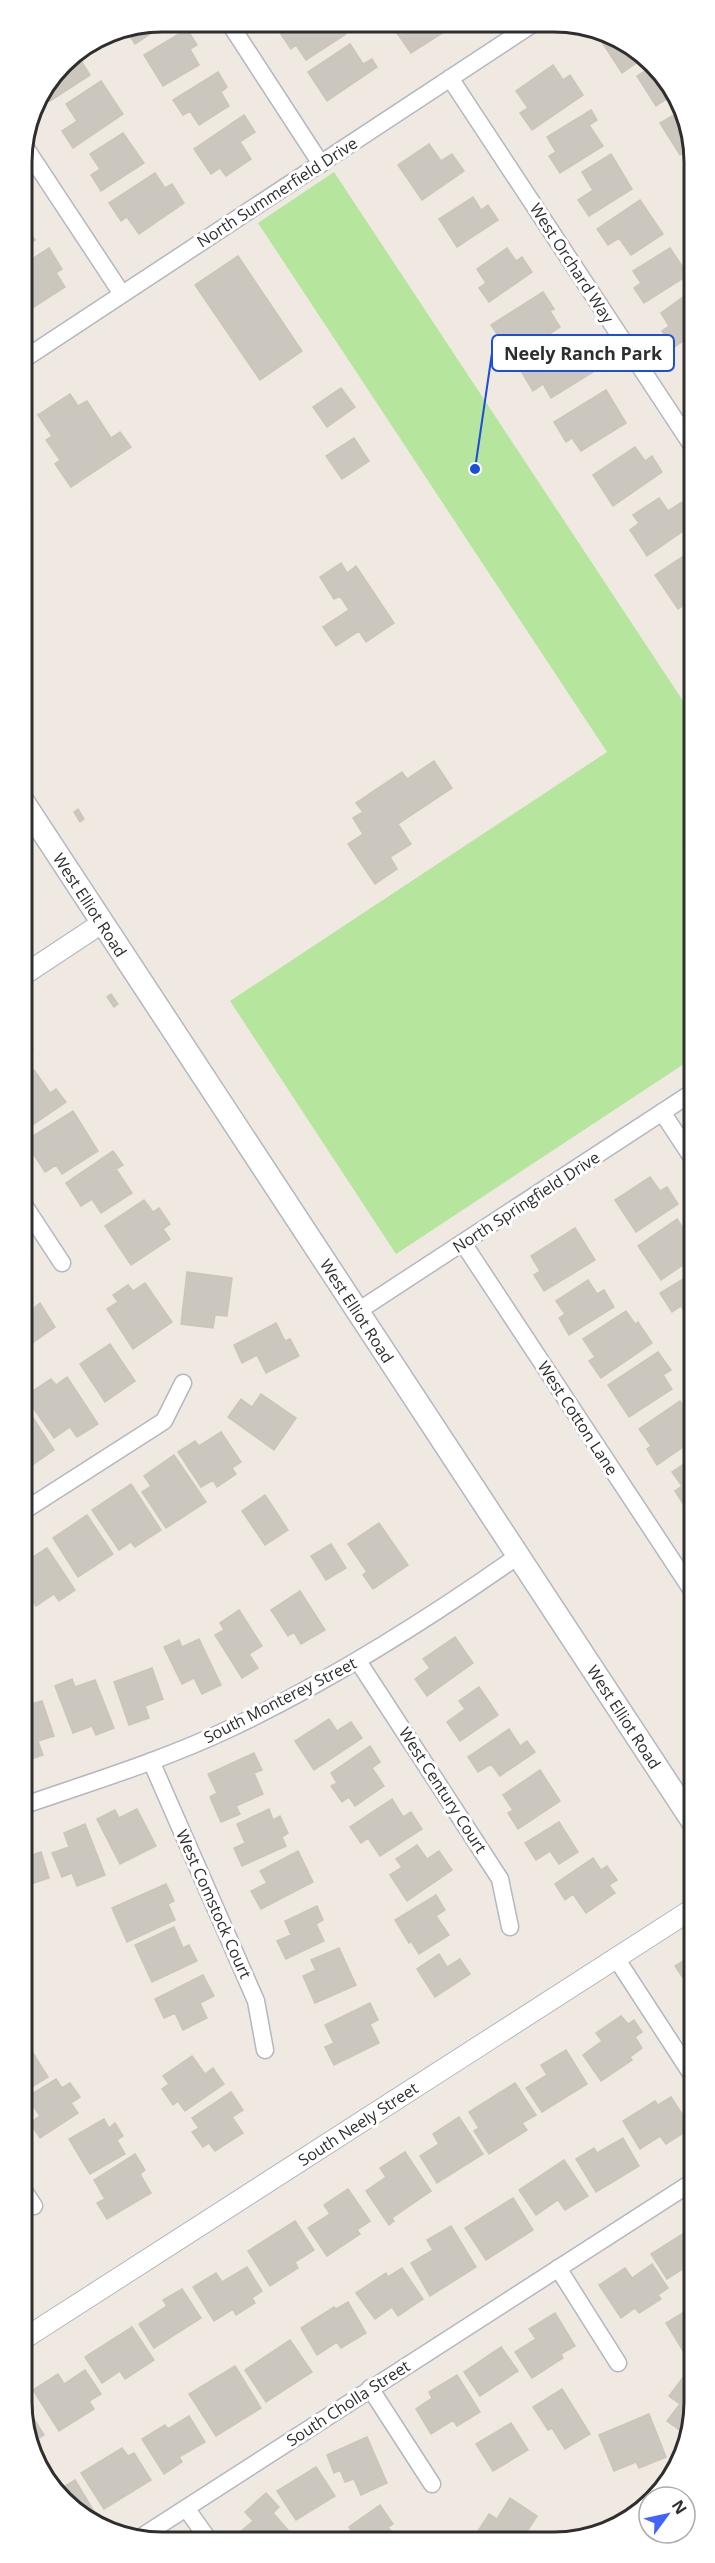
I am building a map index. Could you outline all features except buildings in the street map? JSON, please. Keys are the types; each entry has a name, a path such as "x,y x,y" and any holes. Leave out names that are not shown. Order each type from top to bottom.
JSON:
{"main road":[{"name":"West Elliot Road","path":"32,815 683,1806"}],"street":[{"path":"235,32 321,164"},
{"name":"North Summerfield Drive","path":"32,354 450,78 508,32"},
{"name":"West Orchard Way","path":"450,78 684,433"},
{"path":"32,156 122,294"},
{"path":"32,969 102,923"},
{"name":"North Springfield Drive","path":"358,1311 684,1098"},
{"path":"662,1112 684,1145"},
{"path":"32,1217 62,1263"},
{"name":"West Cotton Lane","path":"463,1243 683,1577"},
{"path":"32,1506 164,1421 183,1383"},
{"name":"South Monterey Street","path":"32,1803 151,1761 229,1729 358,1660 448,1605 518,1556"},
{"name":"West Century Court","path":"358,1660 500,1879 510,1927"},
{"name":"West Comstock Court","path":"151,1761 256,2001 265,2050"},
{"name":"South Neely Street","path":"32,2334 683,1914"},
{"path":"616,1958 683,2061"},
{"name":"South Cholla Street","path":"151,2531 683,2188"},
{"path":"558,2268 618,2363"},
{"path":"370,2388 432,2484"},
{"path":"186,2508 202,2532"}],"green space":[{"path":"334,172 684,702 684,1064 396,1254 230,1001 607,752 258,223"}],"place":[{"name":"Neely Ranch Park","path":"475,469"}]}
